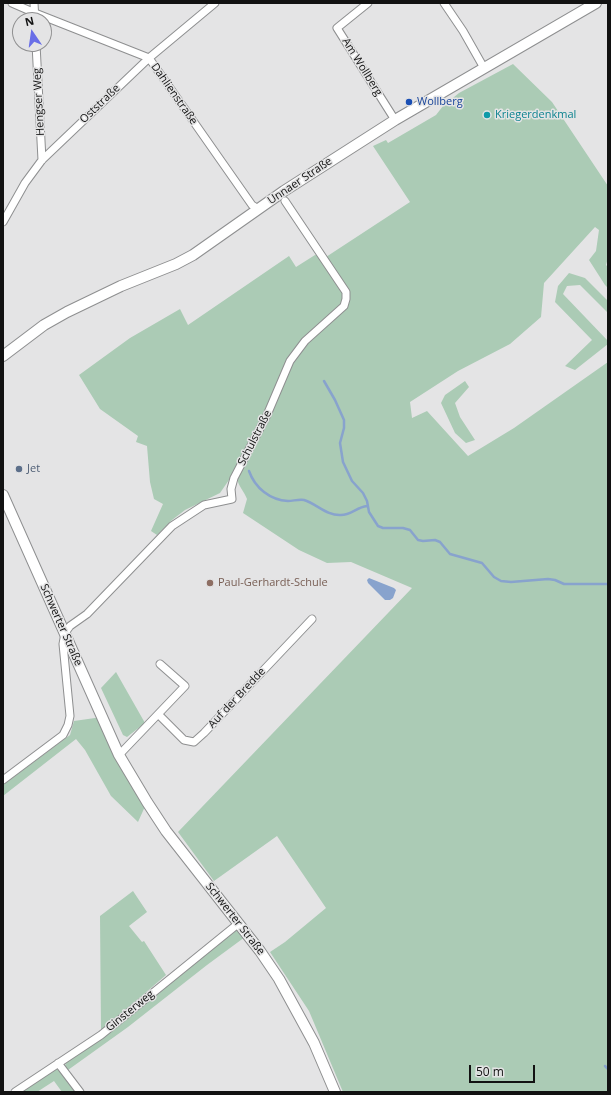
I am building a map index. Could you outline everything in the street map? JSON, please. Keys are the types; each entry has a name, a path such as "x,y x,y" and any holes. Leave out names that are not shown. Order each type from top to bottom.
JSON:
{"main road":[{"name":"Unnaer Straße","path":"3,356 38,330 67,312 121,286 176,264 193,254 258,209 395,120 596,3"},
{"name":"Schwerter Straße","path":"3,495 119,755 166,831 260,951 299,1014 314,1043 335,1092"}],"street":[{"name":"Dahlienstraße","path":"12,3 27,12"},
{"name":"Oststraße","path":"3,222 25,182 42,160 149,58 215,3"},
{"name":"Am Wollberg","path":"368,3 337,28 395,120"},
{"path":"444,3 484,68"},
{"name":"Dahlienstraße","path":"52,23 149,58 252,205 258,209"},
{"name":"Hengser Weg","path":"36,52 42,160"},
{"name":"Schulstraße","path":"65,633 70,626 87,614 172,526 204,505 232,499 231,489 234,478 267,415 290,361 305,341 344,306 346,292 285,200"},
{"name":"Auf der Bredde","path":"159,715 184,740 194,742 312,618"},
{"path":"3,780 63,735 68,725 70,716 63,644 65,633"},
{"path":"119,755 159,715 185,686 160,664"},
{"name":"Ginsterweg","path":"15,1092 101,1035 239,923"},
{"path":"58,1063 80,1092"}],"green space":[{"path":"513,64 552,102 608,186 608,258 606,265 608,267 608,288 589,260 596,251 599,230 595,227 544,283 541,317 510,344 458,371 410,402 412,418 427,411 468,456 514,428 608,362 608,1092 343,1092 309,1011 270,952 285,942 326,908 277,836 214,881 178,832 412,588 351,562 327,563 299,550 243,513 247,499 237,478 257,426 231,477 220,493 185,510 157,535 151,531 163,504 154,499 150,482 147,446 136,442 138,436 100,409 79,375 130,338 180,309 188,325 289,256 296,267 315,255 326,257 410,202 373,146 386,140 388,143 436,115 443,106 459,93"},
{"path":"569,273 585,278 608,301 608,313 580,285 567,286 563,294 608,341 608,344 575,370 565,366 592,340 555,302 558,286"},
{"path":"465,381 469,387 455,403 460,417 475,440 466,443 455,433 441,403 445,395"},
{"path":"116,672 145,723 127,737 123,735 101,688"},
{"path":"102,717 147,802 138,822 111,796 85,750 76,739 3,796 3,785 70,735 74,721"},
{"path":"133,891 147,912 129,926 142,942 144,941 166,975 101,1031 100,916"},
{"path":"238,928 245,937 128,1027 68,1070 65,1066 67,1060"},
{"path":"57,1069 77,1092 62,1092 54,1081 37,1092 19,1092 51,1071"}],"water":[{"path":"369,578 394,588 396,590 393,598 390,600 385,600 368,583 367,580"}],"waterway":[{"path":"324,381 344,420 344,428 340,443 343,462 352,481 363,493 367,501 369,512 378,526 383,528 403,528 410,530 418,540 435,540 440,542 450,554 482,563 494,577 501,581 511,582 548,579 564,584 608,584"},
{"path":"249,471 259,488 269,496 281,500 304,500 331,514 336,515 345,515 367,506"},
{"path":"605,1066 608,1069"}],"place":[{"name":"Wollberg","path":"409,102"},
{"name":"Kriegerdenkmal","path":"487,115"},
{"name":"Jet","path":"19,469"},
{"name":"Paul-Gerhardt-Schule","path":"210,583"}]}
